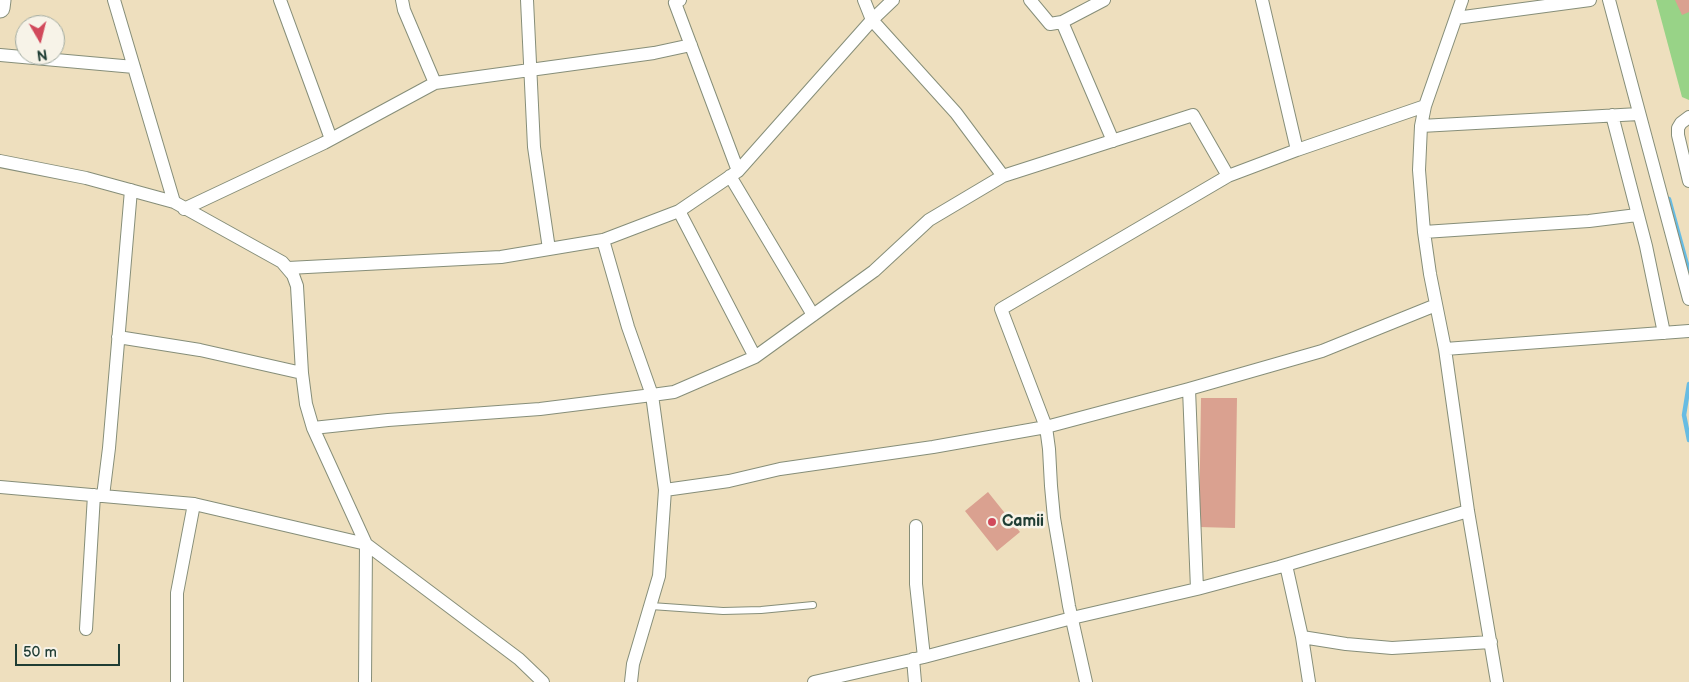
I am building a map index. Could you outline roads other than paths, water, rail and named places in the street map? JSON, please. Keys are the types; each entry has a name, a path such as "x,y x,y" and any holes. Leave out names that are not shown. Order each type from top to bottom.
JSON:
{"main road":[{"path":"0,8 1,0"}],"street":[{"path":"114,0 179,206"},
{"path":"280,0 331,139"},
{"path":"402,0 404,10 435,83"},
{"path":"527,0 534,147 549,249"},
{"path":"864,0 872,20 956,113 1003,176"},
{"path":"288,268 501,257 603,240 679,211 734,174 892,0"},
{"path":"1030,0 1050,24 1062,22 1104,0"},
{"path":"1262,0 1296,150"},
{"path":"1462,0 1425,106 1421,126 1419,170 1424,232 1445,348 1468,511 1491,642 1496,682"},
{"path":"1456,18 1590,0"},
{"path":"1608,0 1689,299"},
{"path":"677,1 734,174 813,315"},
{"path":"1062,22 1113,141"},
{"path":"179,206 331,139 435,83 654,53 691,45"},
{"path":"0,55 134,67"},
{"path":"1086,682 1054,518 1046,427 1001,309 1228,176 1296,150 1425,106"},
{"path":"1421,126 1639,114"},
{"path":"313,428 388,420 540,409 674,392 755,357 874,271 929,220 1003,176 1193,115 1228,176"},
{"path":"1612,115 1646,246 1664,333"},
{"path":"1689,117 1680,123 1678,128 1678,136 1689,181"},
{"path":"0,161 86,178 179,206 282,262 293,275 297,286 302,373 306,404 313,428 366,544 364,682"},
{"path":"86,629 99,495 110,448 131,190"},
{"path":"679,211 755,357"},
{"path":"1424,232 1589,221 1637,215"},
{"path":"603,240 628,327 652,395 665,490 659,576 633,664 632,682"},
{"path":"665,490 729,481 780,469 933,447 1046,427 1322,351 1436,304"},
{"path":"1445,348 1689,331"},
{"path":"118,337 200,350 302,373"},
{"path":"1189,388 1197,589"},
{"path":"0,487 194,504 366,544 519,659 544,682"},
{"path":"177,682 177,593 194,504"},
{"path":"814,682 1197,589 1468,511"},
{"path":"914,682 919,658 916,526"},
{"path":"1286,564 1302,637 1309,682"},
{"path":"1302,637 1346,644 1392,648 1491,642"}],"lane":[{"path":"651,606 723,611 761,610 813,605"}],"waterway":[{"path":"1669,199 1689,272"},
{"path":"1689,384 1684,415 1689,440"}],"place":[{"name":"Camii","path":"992,522"}]}
